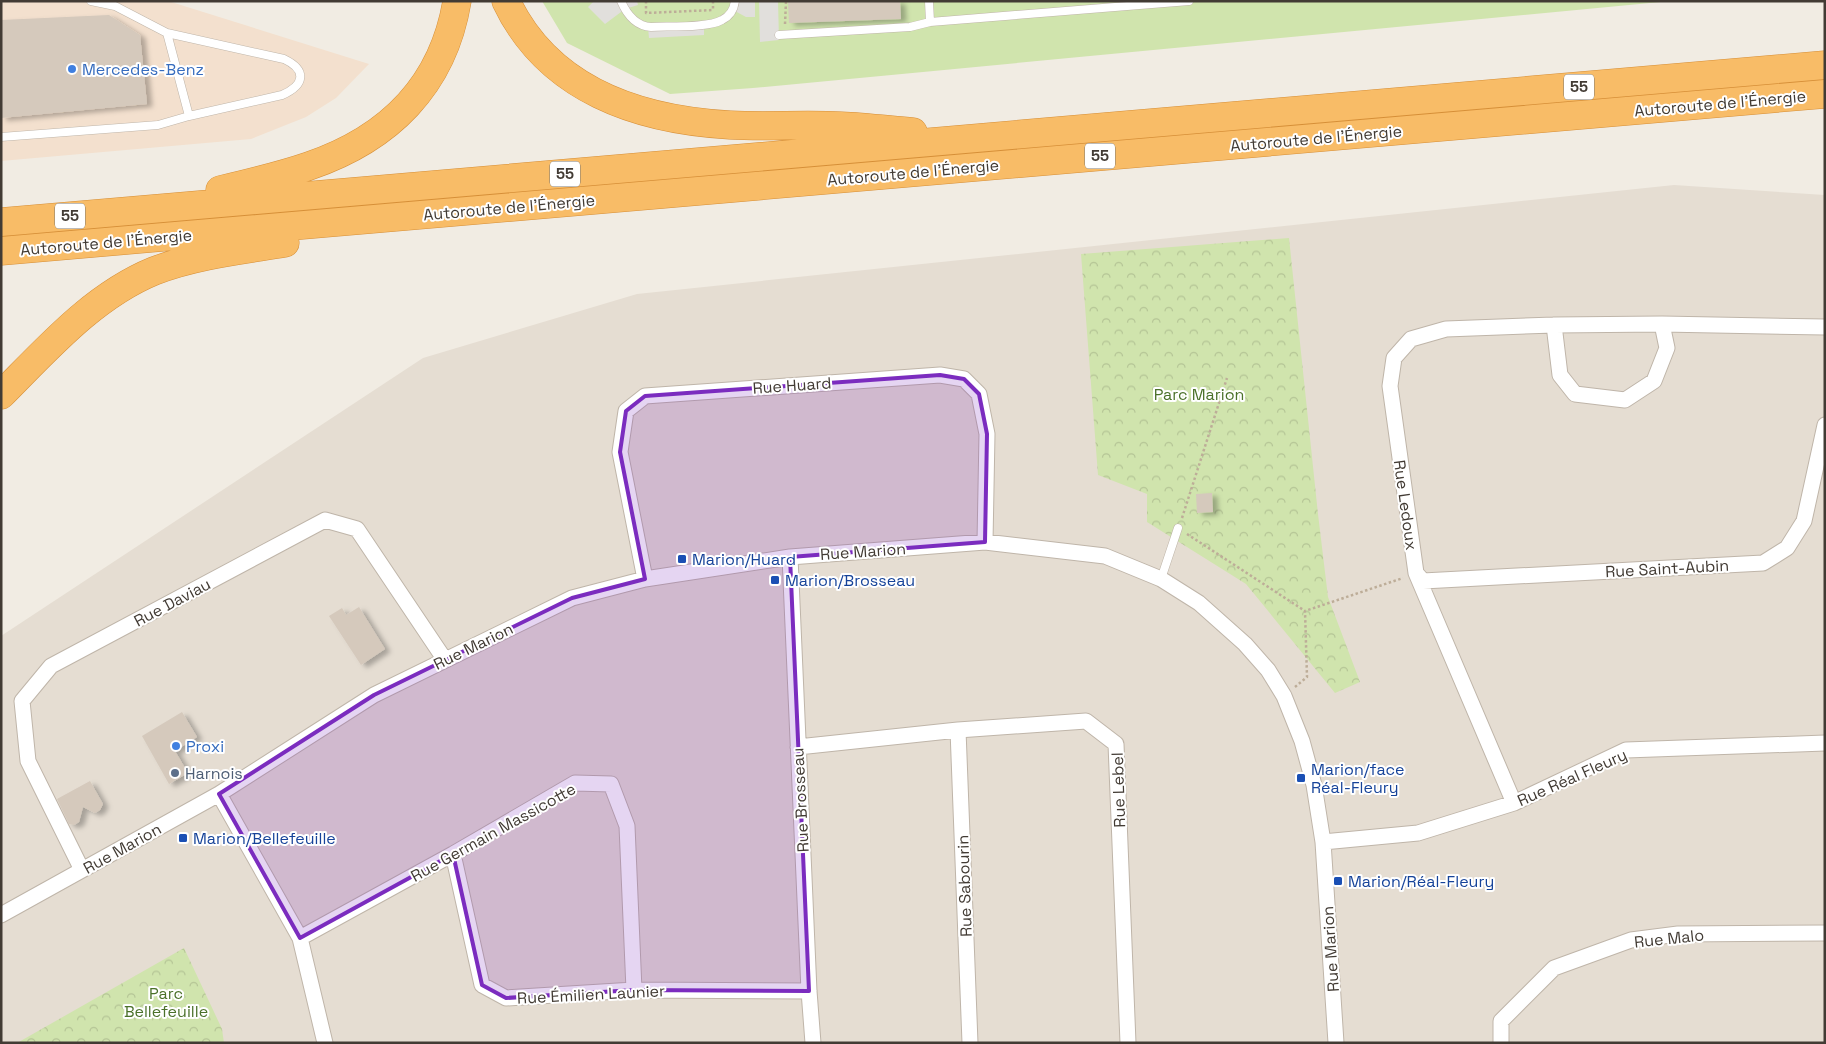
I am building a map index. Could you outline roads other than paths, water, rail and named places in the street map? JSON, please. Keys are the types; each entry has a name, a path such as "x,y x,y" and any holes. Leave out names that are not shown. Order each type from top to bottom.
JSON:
{"highway":[{"path":"139,210 299,170 342,153 369,138 386,126 408,106 428,80 446,42 457,1"},
{"path":"506,1 529,39 557,68 595,92 644,112 686,120 729,124 841,126 991,138"},
{"name":"Autoroute de l'Énergie","path":"1,222 1825,66"},
{"name":"Autoroute de l'Énergie","path":"1,251 1825,94"},
{"path":"1,395 90,310 123,287 156,271 201,258 446,213"}],"street":[{"path":"1554,325 1560,376 1575,394 1625,400 1654,381 1667,348 1662,324"},
{"name":"Rue Ledoux","path":"1514,803 1416,573 1390,386 1394,358 1411,339 1446,330 1554,325 1662,324 1825,327"},
{"name":"Rue Huard","path":"645,579 620,452 626,411 644,396 940,375 964,379 979,394 987,434 985,542"},
{"name":"Rue Saint-Aubin","path":"1416,573 1423,581 1763,563 1788,548 1804,521 1825,424"},
{"name":"Rue Daviau","path":"82,870 28,760 22,701 51,666 325,520 357,529 446,660"},
{"name":"Rue Marion","path":"1,915 219,794 374,695 572,598 645,579 790,557 985,542 1105,556 1161,579 1199,603 1245,644 1268,670 1284,696 1302,741 1314,785 1323,842 1336,1043"},
{"name":"Rue Brosseau","path":"790,557 809,991 813,1043"},
{"name":"Rue Lebel","path":"798,747 958,730 1086,721 1116,744 1128,1043"},
{"name":"Rue Sabourin","path":"958,730 970,1043"},
{"name":"Rue Réal Fleury","path":"1323,842 1418,833 1514,803 1626,750 1825,743"},
{"name":"Rue Germain Massicotte","path":"300,938 453,854 575,783 611,784 627,826 634,990"},
{"path":"219,794 300,938 325,1043"},
{"name":"Rue Émilien Launier","path":"453,854 482,986 506,998 634,990 809,991"},
{"name":"Rue Malo","path":"1501,1043 1501,1021 1554,968 1631,940 1678,934 1825,933"}],"lane":[{"path":"1,137 158,125 282,95 296,87 300,79 295,65 284,59 167,33 115,6 91,1"},
{"path":"621,1 636,23 651,27 716,23 727,17 733,10 735,1"},
{"path":"928,1 930,22"},
{"path":"779,36 910,27 930,22 1190,1"},
{"path":"167,33 189,116"},
{"path":"1161,579 1178,528"}],"place":[{"name":"Mercedes-Benz","path":"72,69"},
{"name":"Marion/Huard","path":"682,559"},
{"name":"Marion/Brosseau","path":"775,580"},
{"name":"Proxi","path":"176,746"},
{"name":"Harnois","path":"175,773"},
{"name":"Marion/face Réal-Fleury","path":"1301,778"},
{"name":"Marion/Bellefeuille","path":"183,838"},
{"name":"Marion/Réal-Fleury","path":"1338,881"}],"park label":[{"name":"Parc Marion","path":"1199,394"},
{"name":"Parc Bellefeuille","path":"166,1002"}]}
